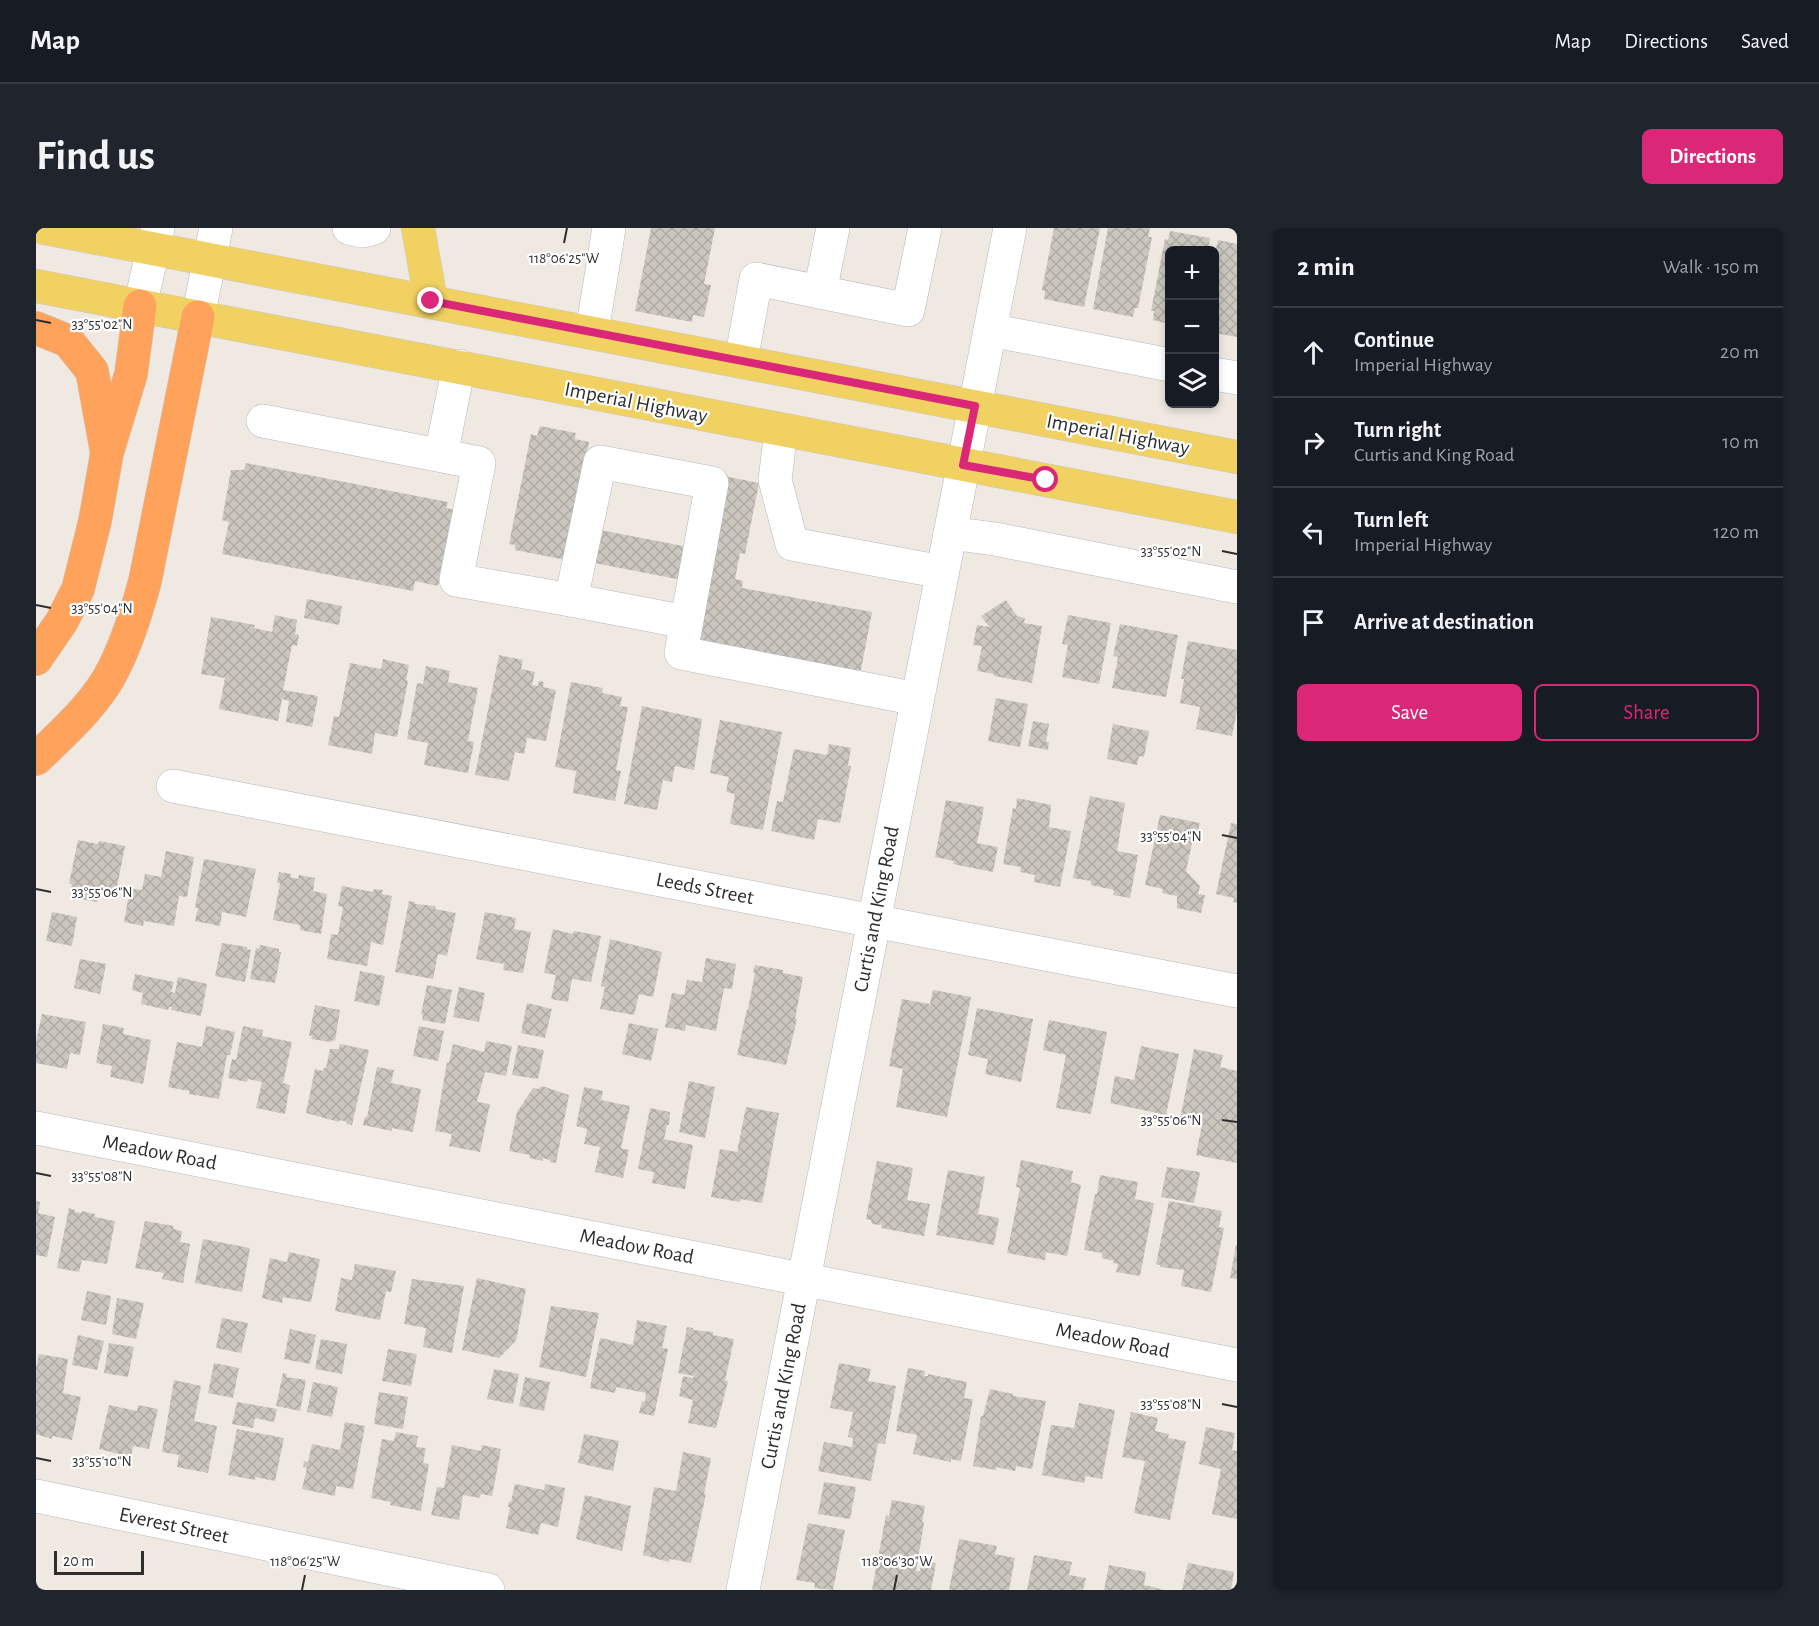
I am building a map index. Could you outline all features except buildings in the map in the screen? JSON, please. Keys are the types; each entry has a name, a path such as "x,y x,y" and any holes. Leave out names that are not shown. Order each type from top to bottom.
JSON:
{"highway":[{"path":"36,658 62,621 78,590 95,521 107,453 132,374 140,306"},
{"path":"36,759 88,705 114,670 134,623 150,560 198,316"},
{"path":"36,328 68,341 92,371 107,453"}],"main road":[{"name":"Imperial Highway","path":"45,228 155,239 209,259 1237,457"},
{"path":"418,228 431,301"},
{"name":"Imperial Highway","path":"36,286 1237,517"}],"street":[{"path":"198,316 216,228"},
{"path":"349,228 363,231 374,228"},
{"path":"592,332 609,228"},
{"path":"820,292 833,228"},
{"path":"741,361 756,279 908,310 925,228"},
{"name":"Curtis and King Road","path":"743,1590 990,330 1007,229"},
{"path":"140,306 155,239"},
{"path":"990,330 1165,364"},
{"path":"441,455 459,366"},
{"path":"1219,375 1237,378"},
{"path":"263,421 478,463 456,579 686,622"},
{"path":"782,430 775,480 792,544 942,572"},
{"path":"571,600 600,462 712,483 681,653 917,699"},
{"path":"950,533 995,539 1237,587"},
{"name":"Leeds Street","path":"173,786 1237,991"},
{"name":"Meadow Road","path":"36,1128 1237,1365"},
{"name":"Everest Street","path":"36,1496 488,1590"}],"route":[{"path":"431,301 975,406 963,465 1046,480"}]}
